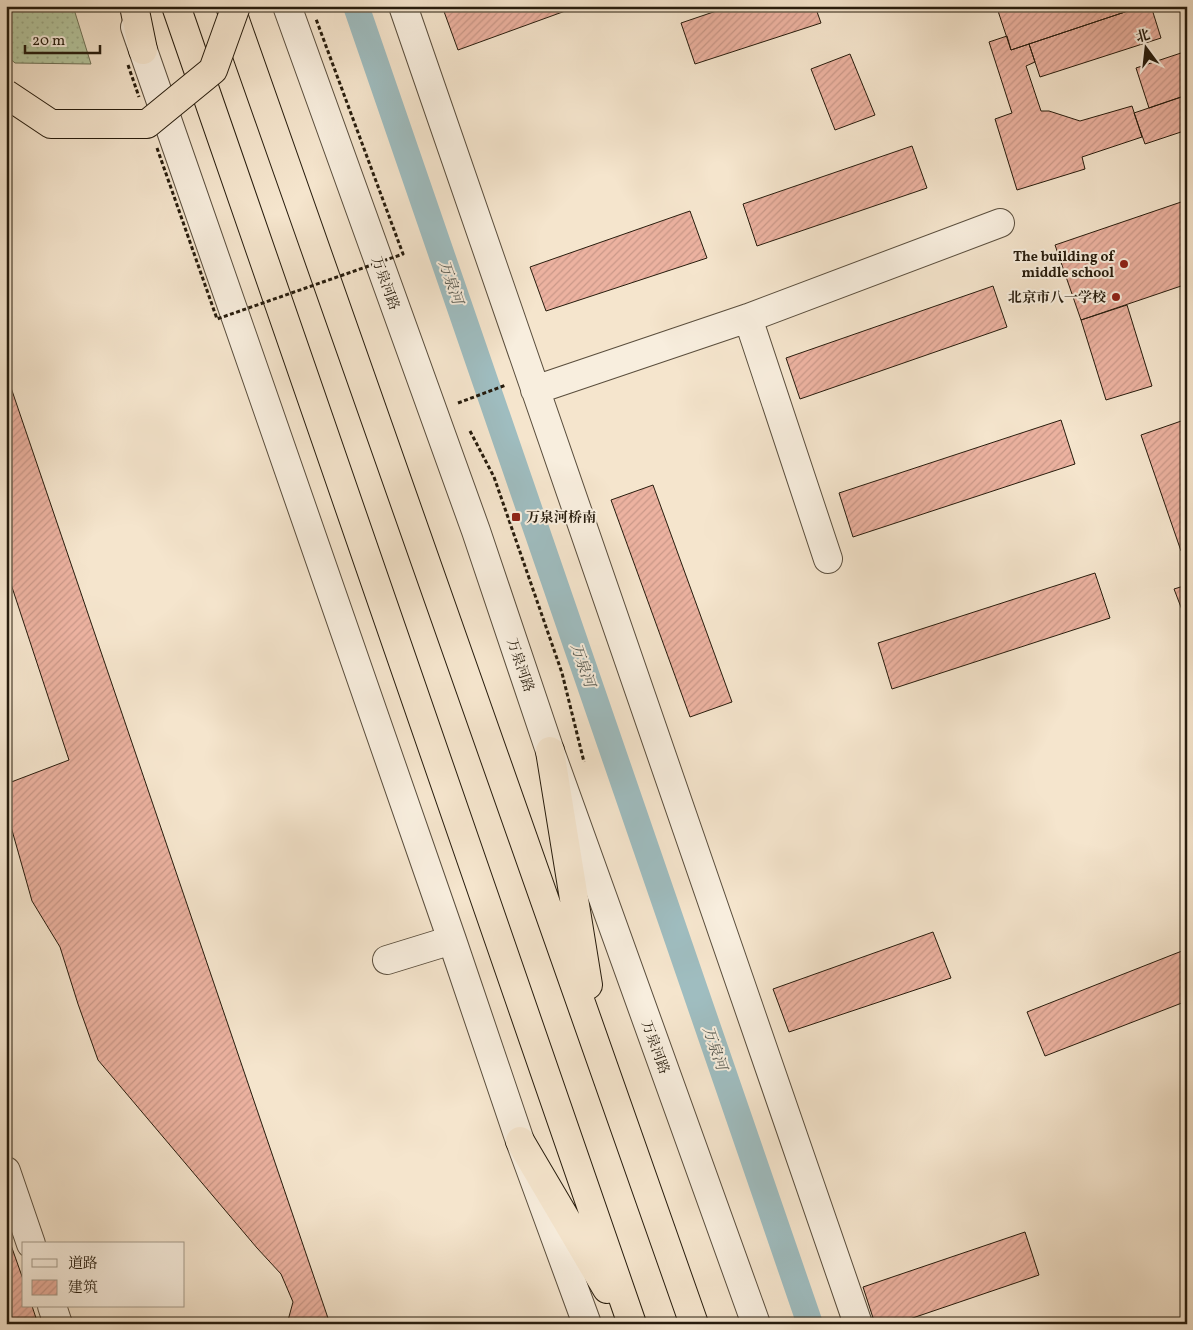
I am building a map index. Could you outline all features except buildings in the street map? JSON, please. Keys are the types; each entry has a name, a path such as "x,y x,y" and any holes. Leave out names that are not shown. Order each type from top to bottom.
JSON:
{"highway":[{"path":"134,6 135,57"},
{"path":"176,6 632,1324"},
{"path":"230,6 694,1324"},
{"path":"6,94 51,124 147,124 213,70 236,6"},
{"path":"550,751 600,1056"},
{"path":"520,1141 627,1324"}],"street":[{"path":"127,6 135,57 452,940 520,1141 586,1324"},
{"name":"万泉河路","path":"287,6 476,531 550,751 756,1324"},
{"path":"403,6 858,1324"},
{"path":"533,384 748,318 1000,223"},
{"path":"748,318 828,558"},
{"path":"388,960 452,940"},
{"path":"6,1171 30,1242"},
{"path":"53,1308 58,1324"}],"path":[{"path":"154,140 217,319 403,254 316,19"},
{"path":"135,57 141,102"},
{"path":"455,404 533,384"}],"green space":[{"path":"6,6 73,6 91,64 15,63 6,55"}],"waterway":[{"name":"万泉河","path":"356,6 810,1324"}],"place":[{"name":"The building of middle school","path":"1124,264"},
{"name":"北京市八一学校","path":"1116,297"},
{"name":"万泉河桥南","path":"516,517"}]}
